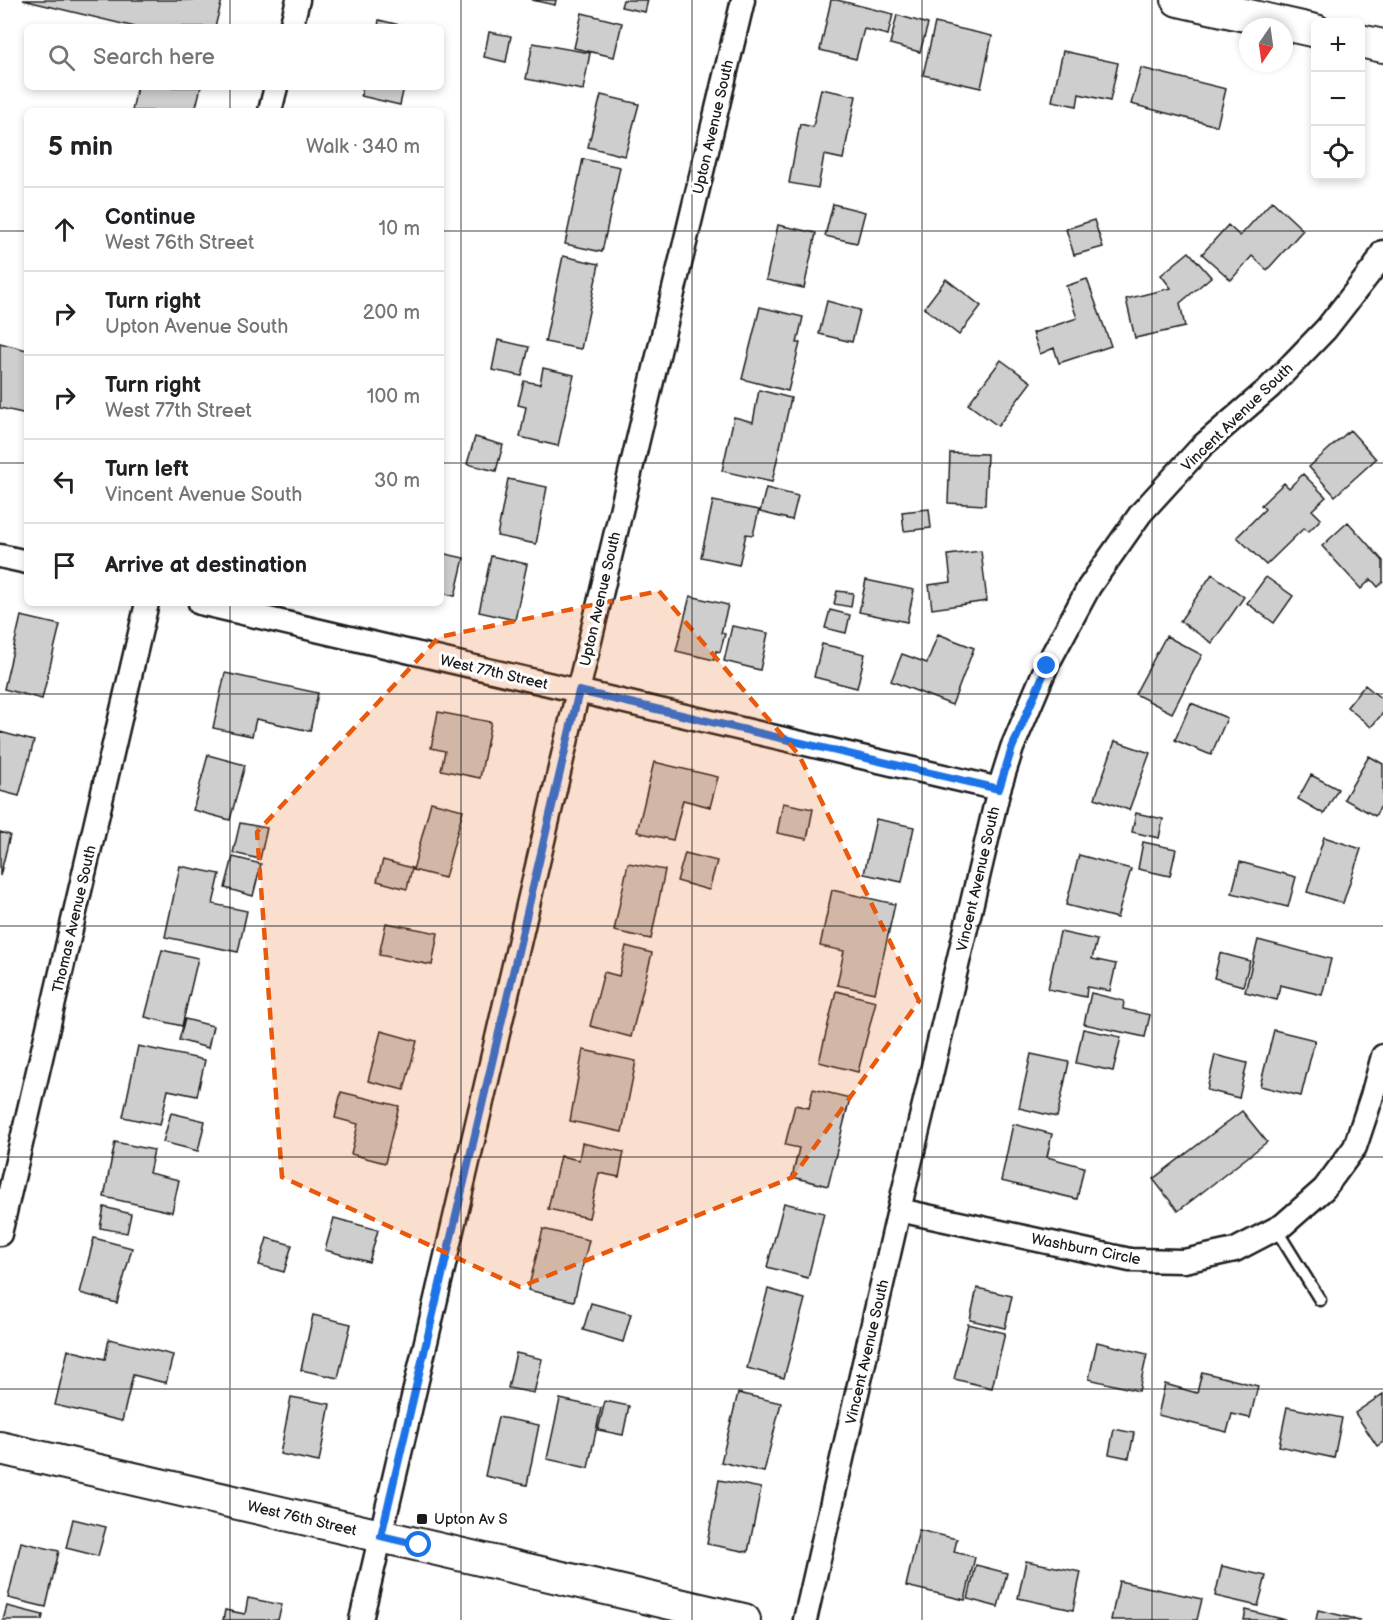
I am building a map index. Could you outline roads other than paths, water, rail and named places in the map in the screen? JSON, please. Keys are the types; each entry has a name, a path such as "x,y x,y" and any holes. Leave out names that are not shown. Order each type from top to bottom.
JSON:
{"street":[{"path":"292,24 298,0"},
{"name":"Upton Avenue South","path":"361,1620 743,0"},
{"path":"1178,0 1311,30"},
{"path":"1365,42 1383,46"},
{"path":"271,108 275,90"},
{"name":"Vincent Avenue South","path":"805,1620 899,1210 999,789 1012,748 1047,666 1089,586 1141,513 1202,446 1269,388 1326,329 1376,265 1383,252"},
{"path":"0,556 24,561"},
{"name":"Thomas Avenue South","path":"0,1234 146,606"},
{"name":"West 77th Street","path":"213,606 999,789"},
{"name":"Washburn Circle","path":"899,1210 1130,1260 1184,1261 1235,1250 1283,1225 1324,1189 1355,1147 1383,1056"},
{"name":"West 76th Street","path":"0,1448 744,1620"}],"lane":[{"path":"1276,1229 1320,1300"}],"place":[{"name":"Upton Av S","path":"422,1519"}]}
